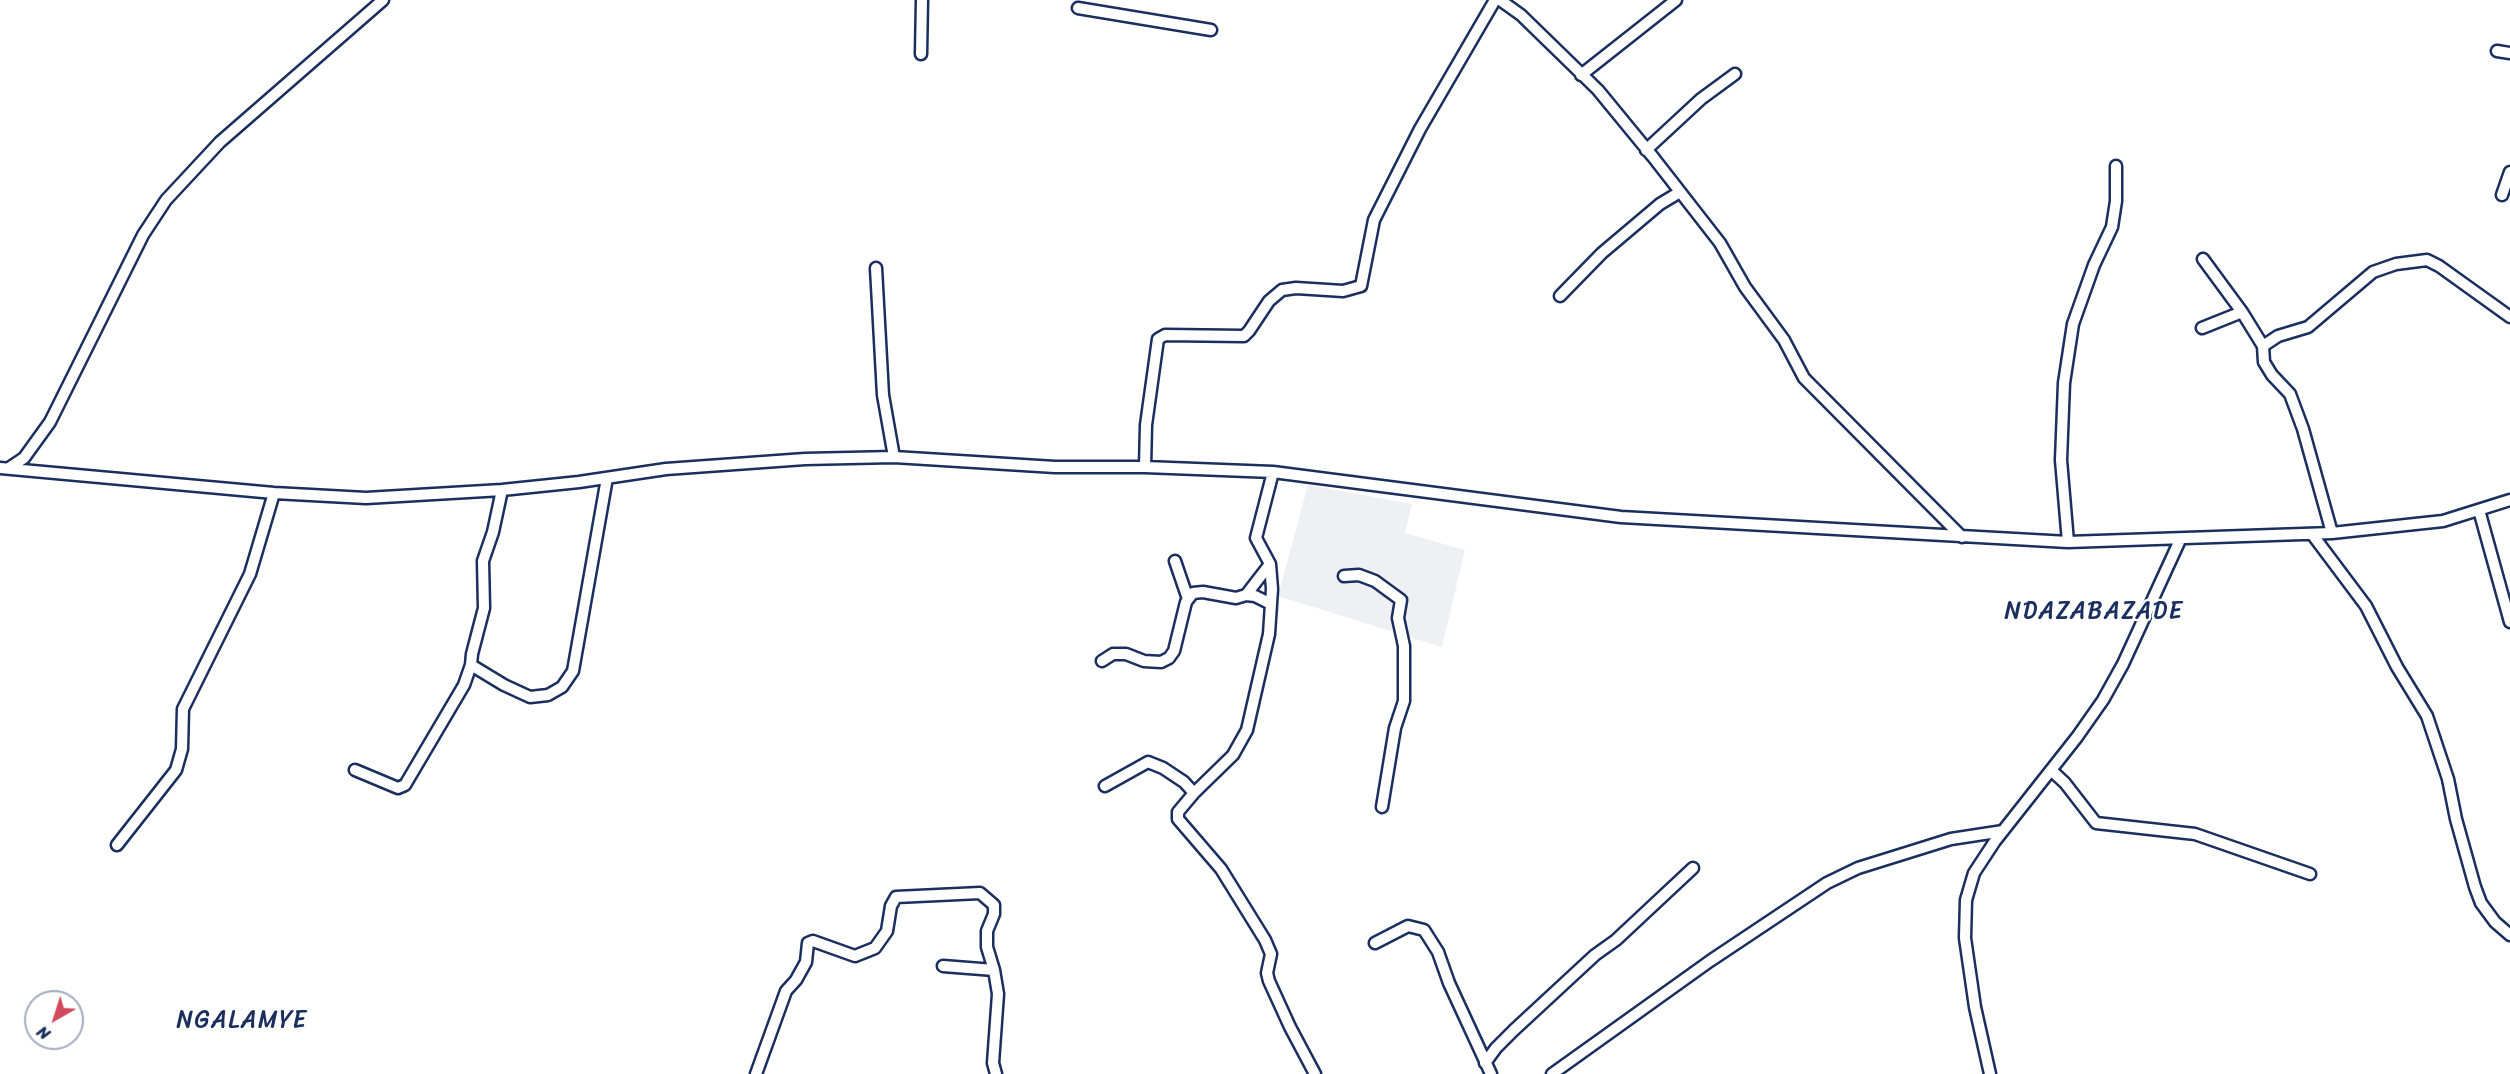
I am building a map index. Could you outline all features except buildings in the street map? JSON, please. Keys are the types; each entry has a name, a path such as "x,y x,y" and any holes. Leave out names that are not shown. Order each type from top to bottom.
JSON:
{"street":[{"path":"4,468 24,458 55,413 143,235 166,200 220,142 383,0"},
{"path":"921,54 922,0"},
{"path":"1145,467 1146,425 1158,339 1165,335 1244,336 1269,301 1282,290 1296,288 1343,291 1361,286 1374,220 1420,129 1495,0"},
{"path":"1500,0 1521,15 1598,90 1720,243 1745,287 1784,340 1804,378 1962,537"},
{"path":"1581,75 1676,0"},
{"path":"1078,8 1210,30"},
{"path":"2497,51 2510,53"},
{"path":"1646,150 1701,99 1735,74"},
{"path":"2068,542 2061,460 2064,383 2073,324 2094,265 2112,227 2116,201 2116,166"},
{"path":"2502,195 2510,172"},
{"path":"1560,296 1602,253 1660,204 1680,192"},
{"path":"2203,259 2242,312 2263,346 2264,362 2290,394 2308,447 2332,533"},
{"path":"2263,346 2278,336 2308,327 2373,272 2396,264 2427,260 2439,266 2510,317"},
{"path":"876,268 883,395 894,457"},
{"path":"2202,328 2242,312"},
{"path":"4,468 274,493 366,498 502,490 666,469 805,459 894,457 1055,467 1145,467 1273,472 1621,517 2068,542 2180,540 2332,533 2443,521 2510,500"},
{"path":"1273,472 1256,538 1270,564 1269,634 1247,730 1233,755 1178,812 1178,819 1221,869 1265,940 1271,954 1267,973 1269,981 1315,1074"},
{"path":"471,665 504,685 530,697 548,695 562,687 573,671 607,478"},
{"path":"355,770 398,788 405,785 464,686 484,608 483,561 493,532 502,490"},
{"path":"117,845 176,770 182,742 183,709 250,574 274,493"},
{"path":"2479,510 2510,622"},
{"path":"2312,534 2366,606 2397,667 2427,716 2448,779 2456,819 2481,903 2510,935"},
{"path":"1990,1074 1975,1008 1965,938 1966,900 1974,873 2003,831 2077,737 2113,682 2180,540"},
{"path":"1175,561 1188,598"},
{"path":"1246,595 1270,564"},
{"path":"1344,576 1359,574 1375,581 1401,600 1398,618 1404,646 1404,701 1395,728 1382,807"},
{"path":"1102,661 1113,654 1126,654 1144,661 1161,662 1169,658 1174,651 1188,598 1192,593 1203,592 1236,598 1246,595 1255,596 1271,604"},
{"path":"1105,786 1148,762 1163,768 1184,782 1194,793"},
{"path":"2051,770 2065,783 2096,823 2195,834 2310,874"},
{"path":"1552,1074 1710,961 1827,883 1858,868 1942,841 2003,831"},
{"path":"1485,1063 1514,1030 1693,868"},
{"path":"756,1074 786,991 796,980 806,962 808,944 813,941 855,956 875,948 887,931 891,906 896,897 980,894 994,905 994,914 987,930 987,939 998,994 993,1063 996,1074"},
{"path":"1375,943 1408,926 1424,930 1438,952 1491,1074"},
{"path":"943,966 994,970"}],"shaded area":[{"path":"1308,485 1412,504 1405,533 1465,550 1442,647 1278,596"}],"district":[{"name":"NDAZABAZADE","path":"2094,612"},
{"name":"NGALAMYE","path":"242,1021"}]}
